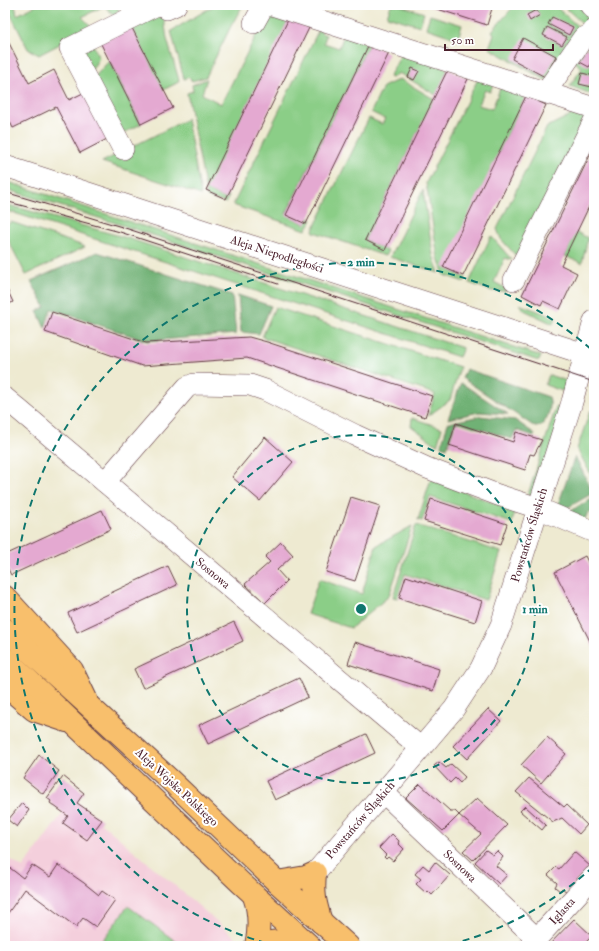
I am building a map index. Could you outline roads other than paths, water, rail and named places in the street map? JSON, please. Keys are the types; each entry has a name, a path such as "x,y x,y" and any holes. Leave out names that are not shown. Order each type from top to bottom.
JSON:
{"main road":[{"path":"5,597 72,670 90,708"},
{"name":"Aleja Wojska Polskiego","path":"5,629 348,946"},
{"name":"Aleja Wojska Polskiego","path":"5,658 254,896 308,944"},
{"path":"5,685 34,710 74,724"},
{"path":"277,882 315,874 313,891 314,901 321,922"},
{"path":"254,896 260,923 258,946 275,941 308,944"}],"street":[{"path":"123,149 70,48 157,5"},
{"path":"164,5 167,9 176,5"},
{"path":"272,5 594,108"},
{"path":"590,5 594,9"},
{"path":"552,83 583,38 590,35 594,30"},
{"path":"514,280 594,121"},
{"name":"Aleja Niepodległości","path":"5,166 589,355"},
{"name":"Powstańców Śląskich","path":"315,874 454,709 481,668 501,625 572,402 589,355 594,321"},
{"path":"105,482 187,387 194,384 250,385 265,390 354,435 427,468 498,495 538,508 594,532"},
{"name":"Sosnowa","path":"5,398 421,748"},
{"name":"Sosnowa","path":"384,793 533,942"},
{"name":"Iglasta","path":"533,942 594,876"}],"tram line":[{"path":"5,192 122,227 594,382"},
{"path":"5,201 120,232 278,284"}]}
